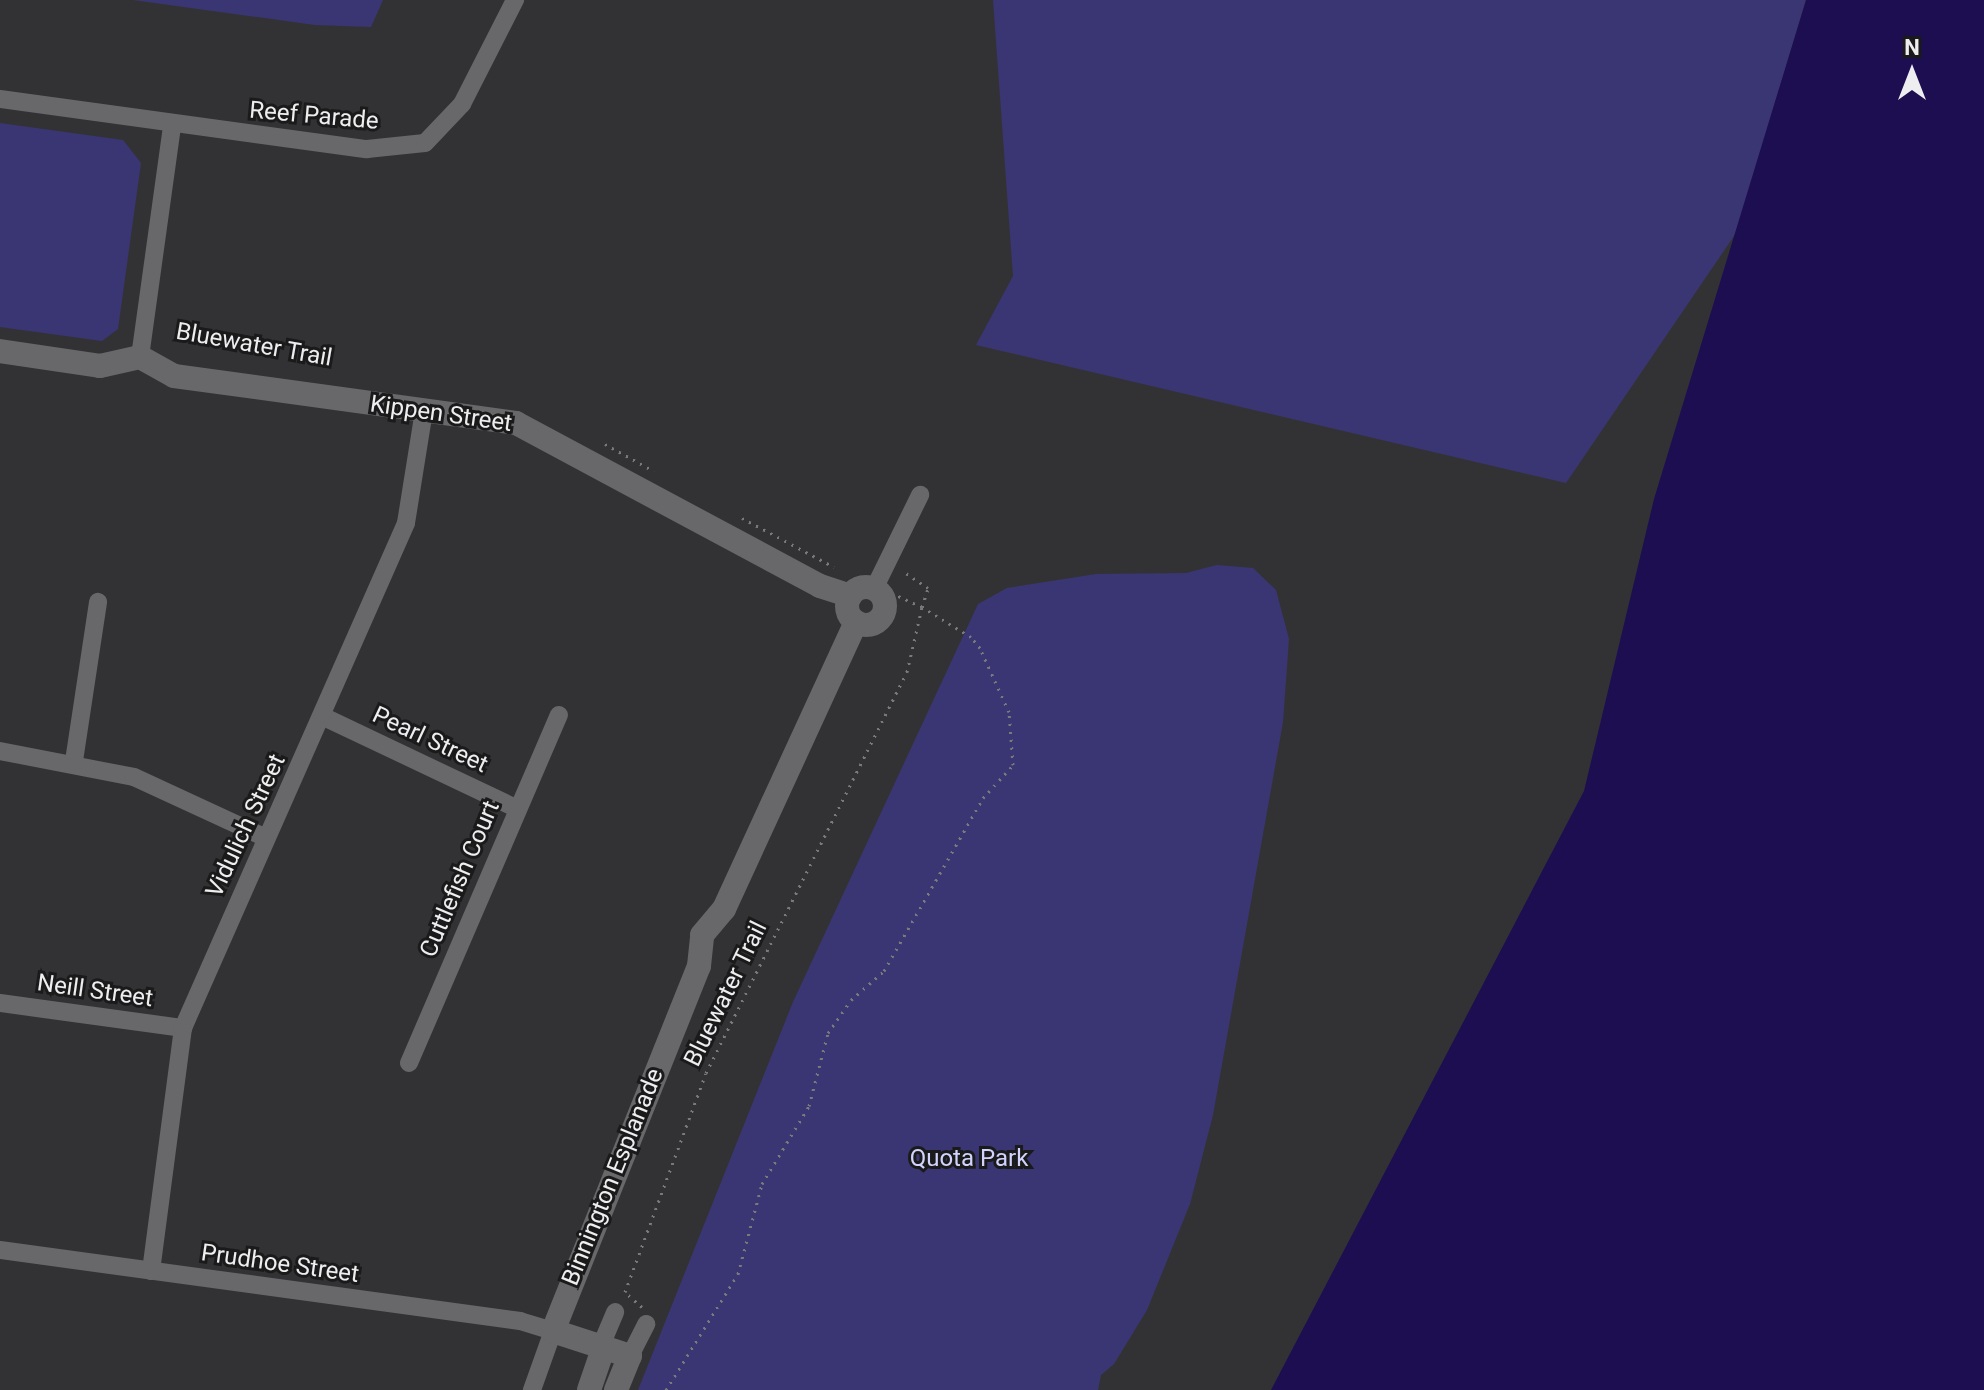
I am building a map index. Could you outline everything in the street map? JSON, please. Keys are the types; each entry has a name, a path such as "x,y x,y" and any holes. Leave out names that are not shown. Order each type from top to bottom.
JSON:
{"street":[{"name":"Reef Parade","path":"0,99 172,126 367,149 425,143 462,104 515,0"},
{"path":"0,351 100,366 140,357 172,126"},
{"name":"Kippen Street","path":"140,357 174,376 516,423 820,586 850,596"},
{"name":"Vidulich Street","path":"151,1271 183,1028 264,837 324,717 406,523 424,411"},
{"path":"875,587 920,495"},
{"path":"862,587 875,587 883,598 882,615 868,624 856,622 848,610 850,596 862,587"},
{"path":"74,761 98,602"},
{"name":"Binnington Esplanade","path":"532,1390 699,966 720,942 724,909 856,622"},
{"name":"Cuttlefish Court","path":"409,1063 516,808 559,715"},
{"name":"Pearl Street","path":"324,717 516,808"},
{"path":"0,751 74,761 134,777 264,837"},
{"name":"Neill Street","path":"0,1003 183,1028"},
{"name":"Prudhoe Street","path":"0,1250 500,1318 553,1331"},
{"path":"589,1390 615,1312"},
{"path":"616,1390 649,1320"},
{"path":"553,1331 630,1356"}],"path":[{"path":"591,438 667,478"},
{"path":"666,1390 738,1274 762,1184 809,1106 828,1033 851,1000 884,971 983,798 1013,765 1009,712 980,648 922,607 875,587 734,514"},
{"name":"Bluewater Trail","path":"649,1320 625,1292 706,1073 907,672 922,607 929,593 924,582 886,564"}],"green space":[{"path":"133,0 383,0 371,27 315,25"},
{"path":"993,0 1806,0 1736,233 1566,483 976,345 1013,276"},
{"path":"0,123 123,140 141,163 118,329 102,341 0,327"},
{"name":"Quota Park","path":"1217,565 1253,568 1276,590 1289,639 1283,722 1213,1115 1190,1204 1147,1310 1114,1364 1101,1375 1098,1390 638,1390 793,1002 978,604 1007,588 1096,574 1186,573"}],"shaded area":[{"path":"1806,0 1984,0 1984,1390 1271,1390 1584,791 1654,499"}]}
